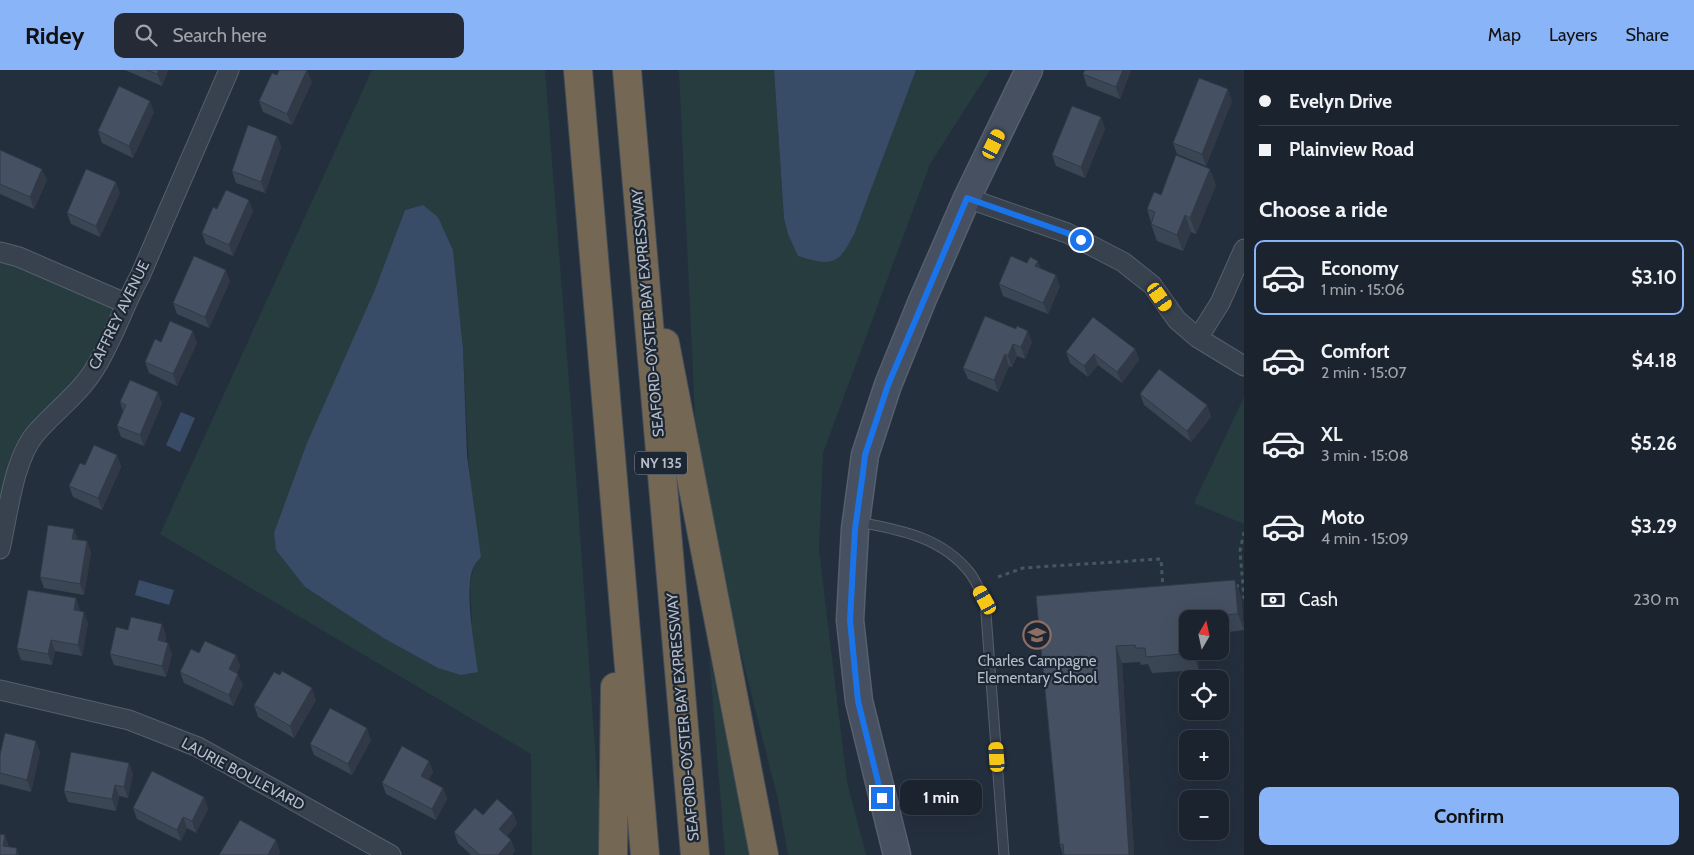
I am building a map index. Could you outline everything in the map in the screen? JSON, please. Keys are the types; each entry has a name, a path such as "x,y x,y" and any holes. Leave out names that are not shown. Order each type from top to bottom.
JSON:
{"highway":[{"path":"578,70 645,855"},
{"name":"SEAFORD-OYSTER BAY EXPRESSWAY","path":"627,70 695,855"},
{"path":"640,223 681,417 706,563 764,855"},
{"path":"612,855 619,556"}],"main road":[{"path":"897,855 858,701 850,620 856,521 865,455 888,385 967,198 1029,70"}],"street":[{"name":"CAFFREY AVENUE","path":"0,549 15,481 26,449 36,434 73,397 97,365 125,303 140,276 229,70"},
{"path":"967,198 1067,233 1124,262 1152,285 1177,320 1198,338 1244,366"},
{"path":"1198,338 1220,303 1244,249"},
{"path":"0,252 19,257 125,303"},
{"name":"LAURIE BOULEVARD","path":"0,690 129,720 198,747 391,855"}],"lane":[{"path":"856,521 910,532 945,550 970,573 985,600 1004,855"}],"path":[{"path":"1244,532 1240,551 1244,599"},
{"path":"998,577 1023,568 1161,559 1163,592 1172,591"},
{"path":"1225,587 1243,586"}],"green space":[{"path":"372,70 545,70 601,833 599,855 532,855 531,754 160,534","holes":["423,205 438,217 453,250 463,349 474,566 470,583 472,623 438,668 385,639 305,587 277,550 405,210"]},
{"path":"679,70 774,70 784,218 855,232 916,70 990,70 930,164 823,453 819,550 847,782 866,855 788,855 779,804 727,597 695,418"},
{"path":"0,252 125,303 97,365 35,434 0,549"},
{"path":"1244,397 1244,524 1194,503"},
{"path":"709,653 749,848 750,855 725,855"}],"water":[{"path":"774,70 916,70 855,232 839,257 828,262 798,256 788,234 784,218"},
{"path":"423,205 438,217 453,250 463,349 467,456 481,557 474,566 470,588 471,618 478,672 461,675 438,668 385,639 305,587 276,550 274,533 307,443 374,292 405,210"},
{"path":"181,412 195,418 180,452 166,445"},
{"path":"139,580 174,590 169,605 135,595"}],"building":[{"path":"147,70 159,70 157,74"},
{"path":"279,70 307,70 287,114 259,101 272,73 277,75"},
{"path":"1085,70 1123,70 1116,87 1083,74"},
{"path":"1199,78 1228,89 1202,154 1173,143"},
{"path":"119,86 150,101 129,146 98,131"},
{"path":"1072,106 1101,117 1081,167 1052,155"},
{"path":"248,125 277,136 261,182 232,171"},
{"path":"0,150 42,169 30,197 0,184"},
{"path":"1176,155 1210,169 1190,218 1185,215 1177,235 1151,224 1155,212 1147,209 1154,192 1161,195"},
{"path":"86,169 116,182 96,226 67,213"},
{"path":"226,190 249,200 229,245 202,233 213,207 217,209"},
{"path":"194,256 226,270 205,317 173,303"},
{"path":"1011,256 1027,263 1030,257 1038,261 1035,266 1056,275 1043,303 999,284"},
{"path":"985,316 1016,329 1017,326 1028,331 1021,347 1013,344 1008,356 1005,354 994,380 963,368"},
{"path":"1093,317 1135,349 1117,372 1094,354 1084,366 1066,352"},
{"path":"170,321 193,331 173,374 145,362 155,339 161,342"},
{"path":"1159,369 1207,405 1187,431 1140,394"},
{"path":"130,380 158,392 140,435 117,426 126,405 120,402"},
{"path":"94,445 117,455 98,498 69,486 80,463 85,465"},
{"path":"48,525 74,529 72,539 87,541 80,584 40,577"},
{"path":"1235,580 1238,614 1229,615 1229,610 1179,610 1179,654 1146,657 1145,648 1136,648 1135,645 1116,646 1129,855 1064,855 1063,844 1060,845 1036,596"},
{"path":"28,590 76,598 74,610 84,612 78,645 51,640 48,654 17,648"},
{"path":"131,617 162,624 158,640 168,643 162,666 110,654 116,627 128,630"},
{"path":"205,641 236,655 229,669 238,674 229,695 180,672 191,649 199,653"},
{"path":"282,671 312,688 290,726 254,705 274,672 280,675"},
{"path":"330,708 367,728 348,764 310,744"},
{"path":"5,733 36,741 27,780 0,773 0,755"},
{"path":"402,746 429,761 421,776 443,788 432,809 382,783"},
{"path":"71,752 129,763 124,787 115,785 112,799 64,791"},
{"path":"152,771 204,797 192,821 183,817 177,830 133,808"},
{"path":"497,799 513,813 499,829 511,840 498,855 480,855 454,832 475,808 483,815"},
{"path":"240,820 276,840 268,855 219,855"},
{"path":"0,834 5,835 3,846 17,848 16,855 0,855"}],"place":[{"name":"Charles Campagne Elementary School","path":"1037,635"}],"route":[{"path":"882,798 858,701 850,620 855,529 865,455 888,385 967,198 1067,233 1081,240"}]}
